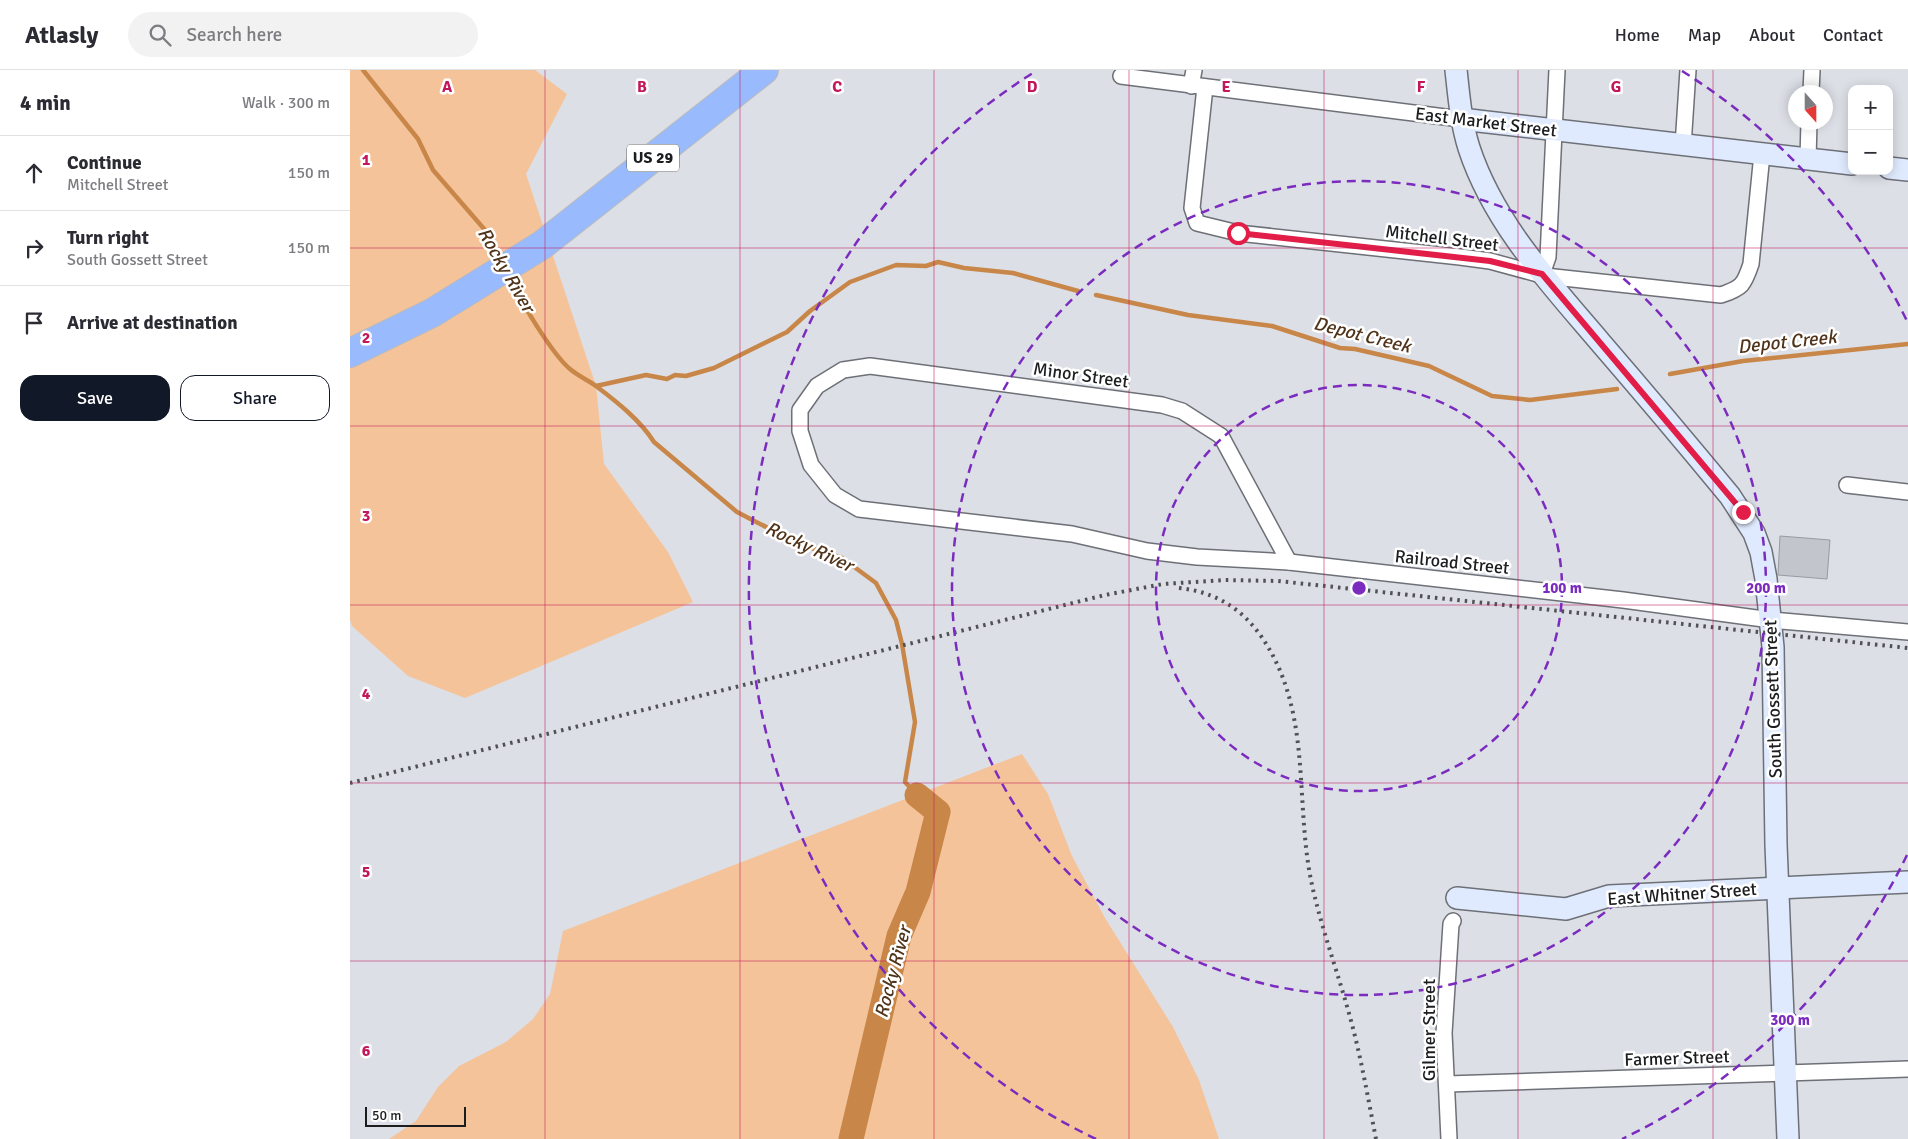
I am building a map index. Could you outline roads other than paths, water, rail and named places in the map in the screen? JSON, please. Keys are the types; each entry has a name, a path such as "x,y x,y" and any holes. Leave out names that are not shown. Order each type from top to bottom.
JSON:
{"highway":[{"name":"US 29","path":"350,352 432,313 542,245 764,70"}],"main road":[{"name":"South Gossett Street","path":"1456,70 1461,120 1470,150 1484,184 1513,236 1542,274 1743,512 1761,552 1771,620 1775,681 1778,887 1788,1139"},
{"name":"East Market Street","path":"1461,120 1848,164"},
{"path":"1893,168 1908,170"},
{"name":"East Whitner Street","path":"1457,898 1566,909 1609,896 1908,882"}],"street":[{"path":"1194,70 1198,86"},
{"path":"1542,274 1548,257 1557,70"},
{"path":"1683,146 1688,70"},
{"path":"1811,85 1812,70"},
{"name":"East Market Street","path":"1120,76 1144,74 1198,86 1461,120"},
{"name":"Mitchell Street","path":"1198,86 1192,208 1197,223 1238,233 1490,261 1542,274 1721,295 1739,289 1746,279 1751,264 1762,154"},
{"path":"1808,159 1809,130"},
{"name":"Minor Street","path":"870,366 1162,405 1182,411 1221,436 1289,562 1197,557 1147,551 1072,534 859,509 835,495 810,465 800,431 800,410 817,386 843,370 870,366"},
{"path":"1847,485 1908,492"},
{"name":"Railroad Street","path":"1289,562 1623,600 1771,620 1908,632"},
{"name":"Gilmer Street","path":"1449,1139 1444,1033 1451,924 1453,921"},
{"name":"Farmer Street","path":"1447,1084 1908,1069"}],"waterway":[{"name":"Rocky River","path":"363,70 418,139 433,170 485,230 503,259"},
{"name":"Depot Creek","path":"596,386 646,375 667,379 675,375 686,376 714,368 787,332 810,311 850,282 896,265 926,266 938,262 964,268 1013,273 1078,291"},
{"name":"Rocky River","path":"510,276 536,325 563,362 620,405 642,426 654,442 737,512 799,544 842,558 876,583 896,620 902,644 915,722 905,782 917,795"},
{"name":"Depot Creek","path":"1096,295 1188,315 1272,326 1340,348 1355,349 1429,366 1492,396 1530,400 1617,389"},
{"name":"Depot Creek","path":"1670,374 1743,361 1908,344"},
{"name":"Rocky River","path":"851,1139 899,936 918,892 938,812 917,795"}],"railway":[{"path":"350,783 1105,595 1163,584 1225,580 1278,581 1908,648"},
{"path":"1179,588 1205,593 1217,598 1237,611 1255,628 1279,668 1289,697 1296,728 1307,854 1312,885 1354,1032 1376,1139"}]}
